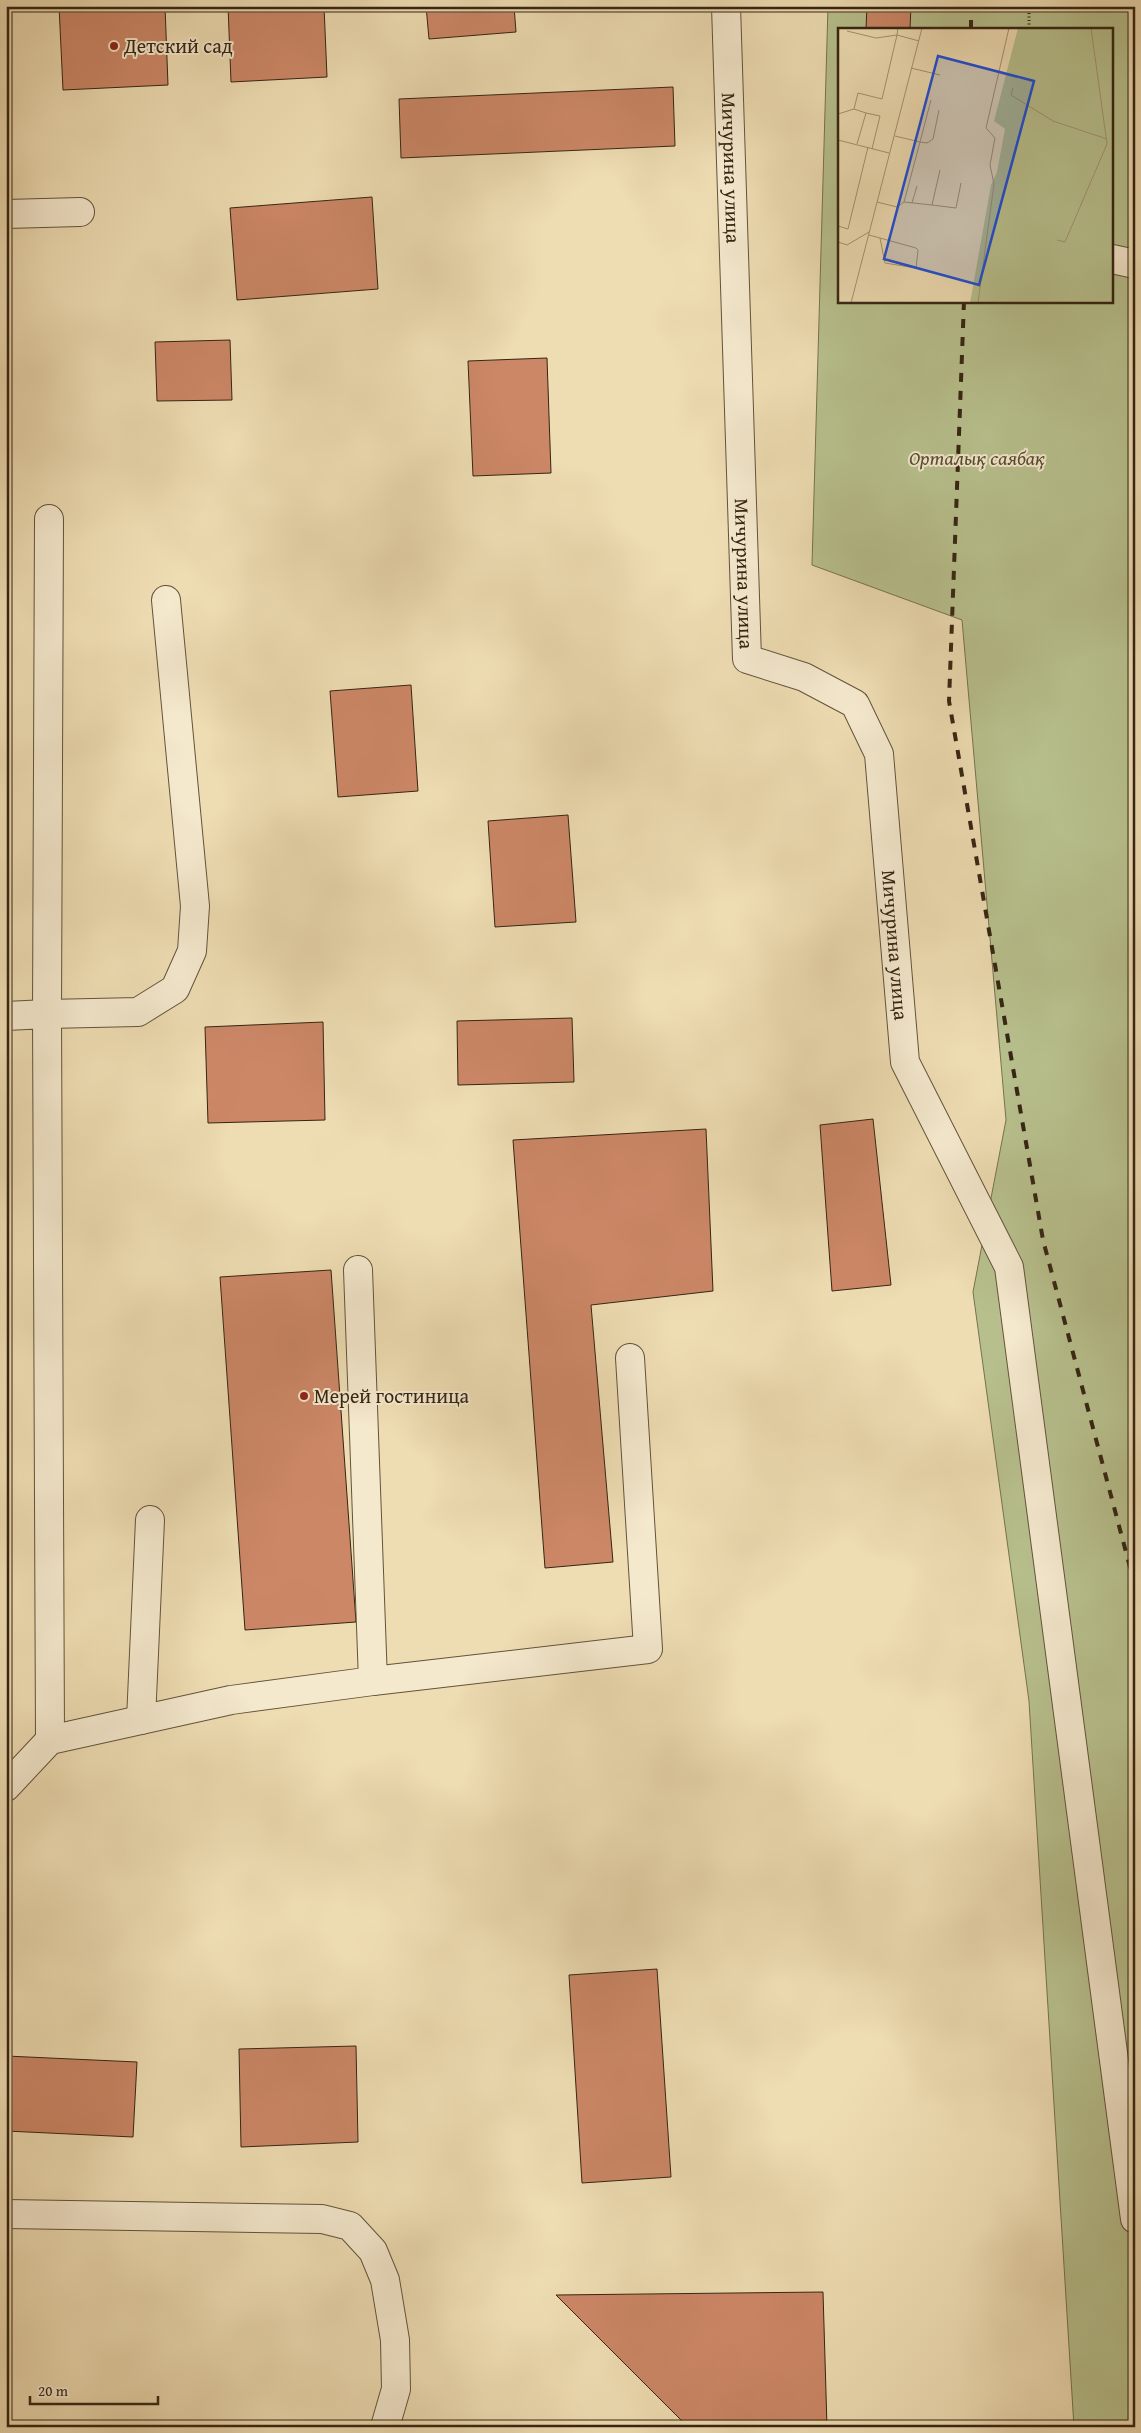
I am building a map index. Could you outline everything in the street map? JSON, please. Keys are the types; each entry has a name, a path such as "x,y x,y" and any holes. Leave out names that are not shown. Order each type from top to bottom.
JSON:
{"street":[{"name":"Мичурина улица","path":"726,6 747,659 804,676 855,704 879,754 905,1062 1009,1267 1135,2219"},
{"path":"6,214 80,212"},
{"path":"1114,259 1135,264"},
{"path":"49,519 47,1014 50,1740"},
{"path":"6,1016 138,1012 175,989 192,951 195,906 166,600"},
{"path":"358,1270 373,1681"},
{"path":"6,1787 50,1740 231,1700 373,1681 648,1650 630,1358"},
{"path":"141,1720 150,1520"},
{"path":"6,2214 322,2219 350,2226 373,2250 385,2280 395,2340 396,2389 385,2427"}],"path":[{"path":"1029,6 1029,28"}],"green space":[{"name":"Орталық саябақ","path":"828,6 1135,6 1135,2427 1074,2427 1029,1701 973,1292 1006,1120 962,620 812,565"}],"building":[{"name":"Детский сад","path":"59,6 165,6 168,85 63,90"},
{"name":"Детский сад","path":"228,6 324,6 327,77 231,82"},
{"path":"426,6 514,6 516,32 429,39"},
{"path":"867,6 911,6 910,28 866,28"},
{"path":"673,87 675,146 401,158 399,99"},
{"path":"372,197 378,289 237,300 230,208"},
{"path":"230,340 232,400 157,401 155,342"},
{"path":"547,358 551,473 473,476 468,361"},
{"path":"411,685 418,791 338,797 330,691"},
{"path":"568,815 576,922 495,927 488,821"},
{"path":"572,1018 574,1082 458,1085 457,1021"},
{"path":"323,1022 325,1120 208,1123 205,1027"},
{"path":"873,1119 891,1285 832,1291 820,1125"},
{"path":"706,1129 713,1291 591,1305 613,1562 545,1568 513,1140"},
{"path":"331,1270 356,1622 245,1630 220,1277"},
{"path":"657,1969 671,2177 582,2183 569,1975"},
{"path":"356,2046 358,2142 241,2147 239,2049"},
{"path":"6,2056 137,2062 133,2137 6,2131"},
{"path":"823,2292 827,2427 688,2427 556,2295"}],"railway":[{"path":"971,6 971,28"},
{"path":"964,302 949,701 1043,1240 1135,1586"}],"place":[{"name":"Детский сад","path":"114,46"},
{"name":"Мерей гостиница","path":"304,1396"}]}
